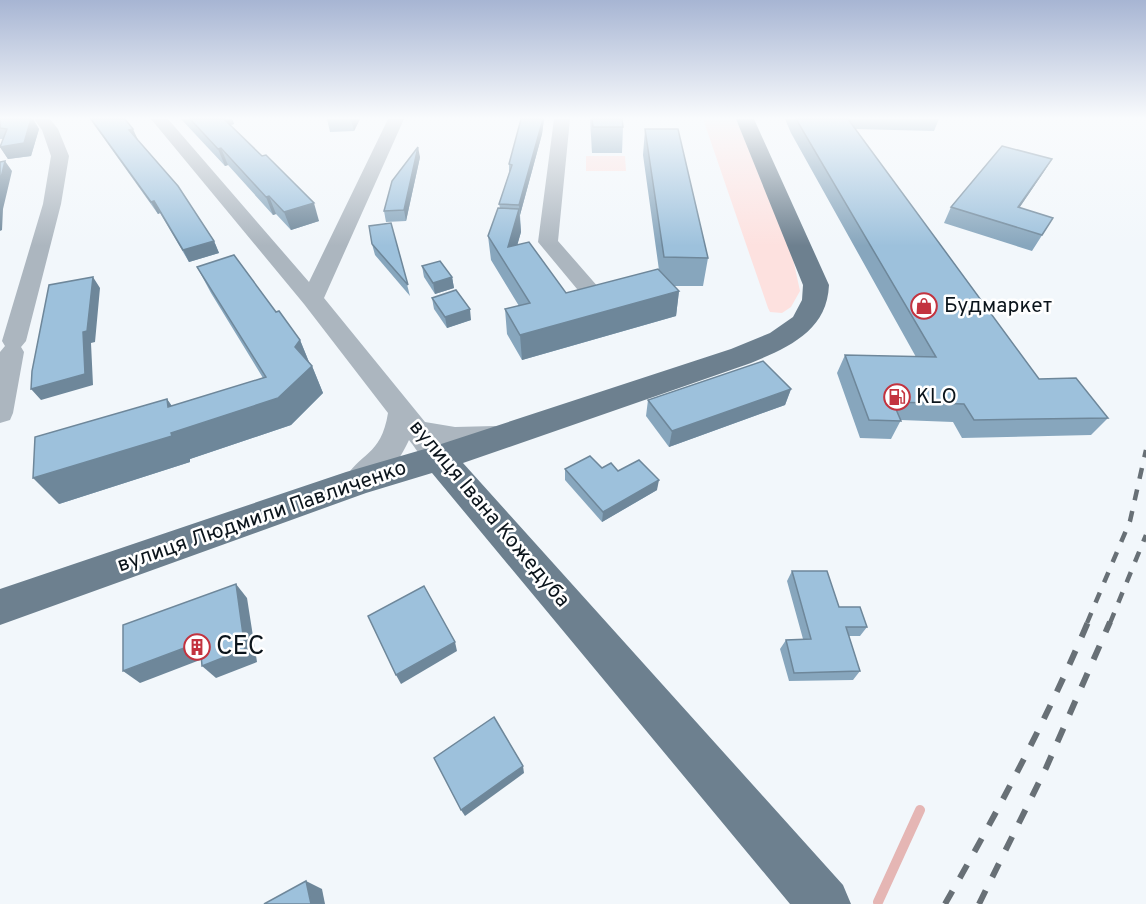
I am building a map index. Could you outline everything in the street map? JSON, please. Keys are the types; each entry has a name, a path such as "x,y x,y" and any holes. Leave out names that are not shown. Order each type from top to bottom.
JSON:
{"main road":[{"name":"вулиця Людмили Павличенко","path":"0,607 390,472 419,433 506,435 764,347 798,328 812,311 817,298 812,272 764,161"},
{"name":"вулиця Івана Кожедуба","path":"419,433 824,904"},
{"path":"473,498 470,477 479,458 506,435"},
{"path":"390,472 422,475 448,484 473,498"}],"street":[{"path":"0,413 13,347 52,204 59,161"},
{"name":"вулиця Івана Кожедуба","path":"195,161 312,299 419,433"},
{"path":"312,299 376,161"},
{"path":"557,161 548,242 595,296"},
{"path":"358,482 381,464 393,447 400,428 419,433"}],"shaded area":[{"path":"586,161 625,161 626,171 586,171"},
{"path":"718,161 753,161 793,259 800,291 791,307 782,313 770,312"}],"building":[{"path":"5,161 0,182 0,162"},
{"path":"121,161 156,161 178,186 214,241 183,250 154,201 151,202"},
{"path":"233,161 272,161 314,203 284,212 269,196 266,197"},
{"path":"407,161 415,161 404,210 384,211 392,181"},
{"path":"510,161 531,161 519,205 499,204 512,165 509,164"},
{"path":"650,161 685,161 708,258 664,257"},
{"path":"821,161 879,161 1039,379 1076,378 1108,418 974,420 964,404 893,402 901,421 869,420 845,355 936,357"},
{"path":"989,161 1050,161 1018,207 1053,218 1042,235 951,207"},
{"path":"498,208 519,209 508,247 529,242 566,293 658,269 679,291 520,335 505,309 530,303 488,236"},
{"path":"391,223 408,285 372,244 369,226"},
{"path":"234,255 300,340 295,347 312,366 278,398 171,433 172,436 33,478 35,437 167,399 168,407 266,377 197,267"},
{"path":"440,261 452,277 433,283 422,266"},
{"path":"93,277 87,331 83,332 85,374 31,389 32,371 49,285"},
{"path":"456,290 470,309 445,317 432,298"},
{"path":"763,361 791,389 672,431 648,400"},
{"path":"590,456 602,468 611,463 618,471 639,460 659,480 603,512 565,469"},
{"path":"792,571 827,571 839,607 860,607 867,627 846,627 860,671 794,673 786,640 811,639"},
{"path":"236,584 245,649 202,666 200,642 123,671 123,625"},
{"path":"424,586 455,642 396,675 368,616"},
{"path":"494,717 523,766 461,810 434,758"},
{"path":"306,881 311,904 264,904"}],"waterway":[{"path":"878,902 920,810"}],"railway":[{"path":"1087,623 1130,521 1146,450"},
{"path":"1110,623 1146,535"},
{"path":"945,904 1021,765 1088,622"},
{"path":"979,904 1046,768 1110,622"}],"place":[{"name":"Будмаркет","path":"924,306"},
{"name":"KLO","path":"897,397"},
{"name":"СЕС","path":"197,647"}]}
